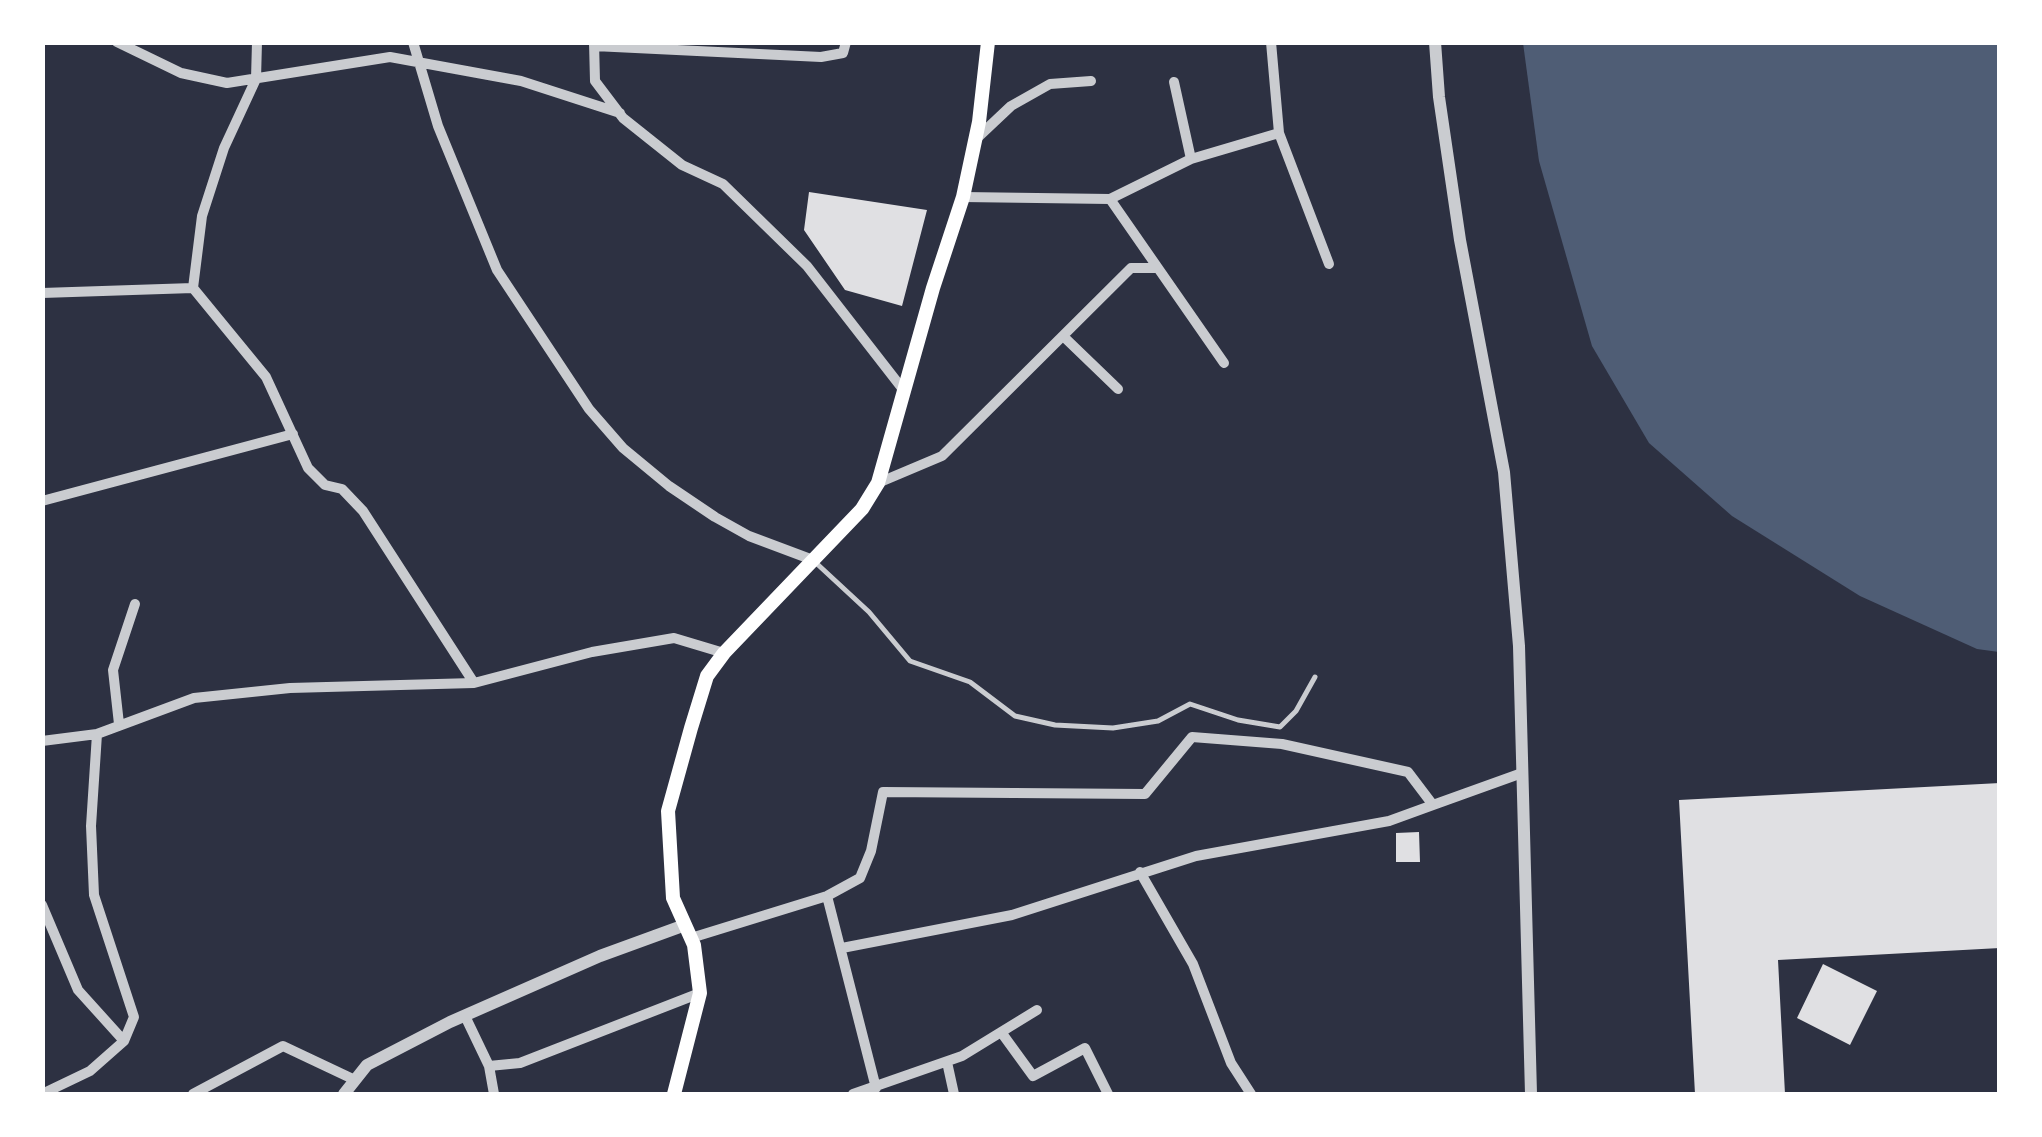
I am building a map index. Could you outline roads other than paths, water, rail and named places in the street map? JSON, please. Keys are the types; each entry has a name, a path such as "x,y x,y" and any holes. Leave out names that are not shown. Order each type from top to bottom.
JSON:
{"main road":[{"path":"674,1094 700,992 688,932 674,898 668,811 706,676 862,509 878,483 962,197 975,140 988,42"}],"street":[{"path":"117,42 181,73 227,83 390,57 522,81 620,113"},
{"path":"257,42 256,79 224,148 202,216 192,288 266,377 308,468 325,484 342,489 363,511 474,683"},
{"path":"413,42 457,176 496,270 588,409 623,448 715,518 748,536 813,560"},
{"path":"846,42 843,53 820,58 594,44 595,81 620,113 682,165 723,184 807,266 905,392"},
{"path":"1271,42 1278,133 1330,264"},
{"path":"1434,42 1460,240 1504,472 1519,646 1531,1094"},
{"path":"975,140 1011,106 1050,84 1091,81"},
{"path":"1174,82 1191,158"},
{"path":"962,197 1110,200 1191,158 1278,133"},
{"path":"1110,200 1224,363"},
{"path":"878,483 942,456 1131,268 1156,268"},
{"path":"42,293 192,288"},
{"path":"1063,336 1118,389"},
{"path":"42,500 293,434"},
{"path":"119,724 112,670 135,604"},
{"path":"42,741 98,734 194,698 290,688 474,683 592,652 674,638 724,653"},
{"path":"42,1094 90,1071 124,1042 134,1017 94,895 91,826 98,734"},
{"path":"344,1094 367,1065 464,1016 600,956 827,896 860,878 871,851 883,792 1146,794 1192,737 1282,744 1408,772 1433,805"},
{"path":"842,948 1012,915 1196,856 1389,822 1522,772"},
{"path":"1140,872 1193,964 1231,1062 1252,1094"},
{"path":"827,896 876,1088"},
{"path":"42,905 78,990 124,1042"},
{"path":"489,1066 520,1062 700,992"},
{"path":"853,1094 947,1062 1037,1010"},
{"path":"464,1016 489,1066 494,1094"},
{"path":"1001,1032 1033,1076 1085,1048 1108,1094"},
{"path":"193,1094 282,1046 356,1080"},
{"path":"947,1062 954,1094"}],"lane":[{"path":"813,560 869,612 910,661 970,682 1015,716 1056,725 1113,728 1158,720 1190,704 1238,720 1280,726 1296,711 1315,677"}],"water":[{"path":"1523,43 1999,43 1999,652 1977,649 1860,596 1732,516 1649,443 1592,346 1539,161"}]}
